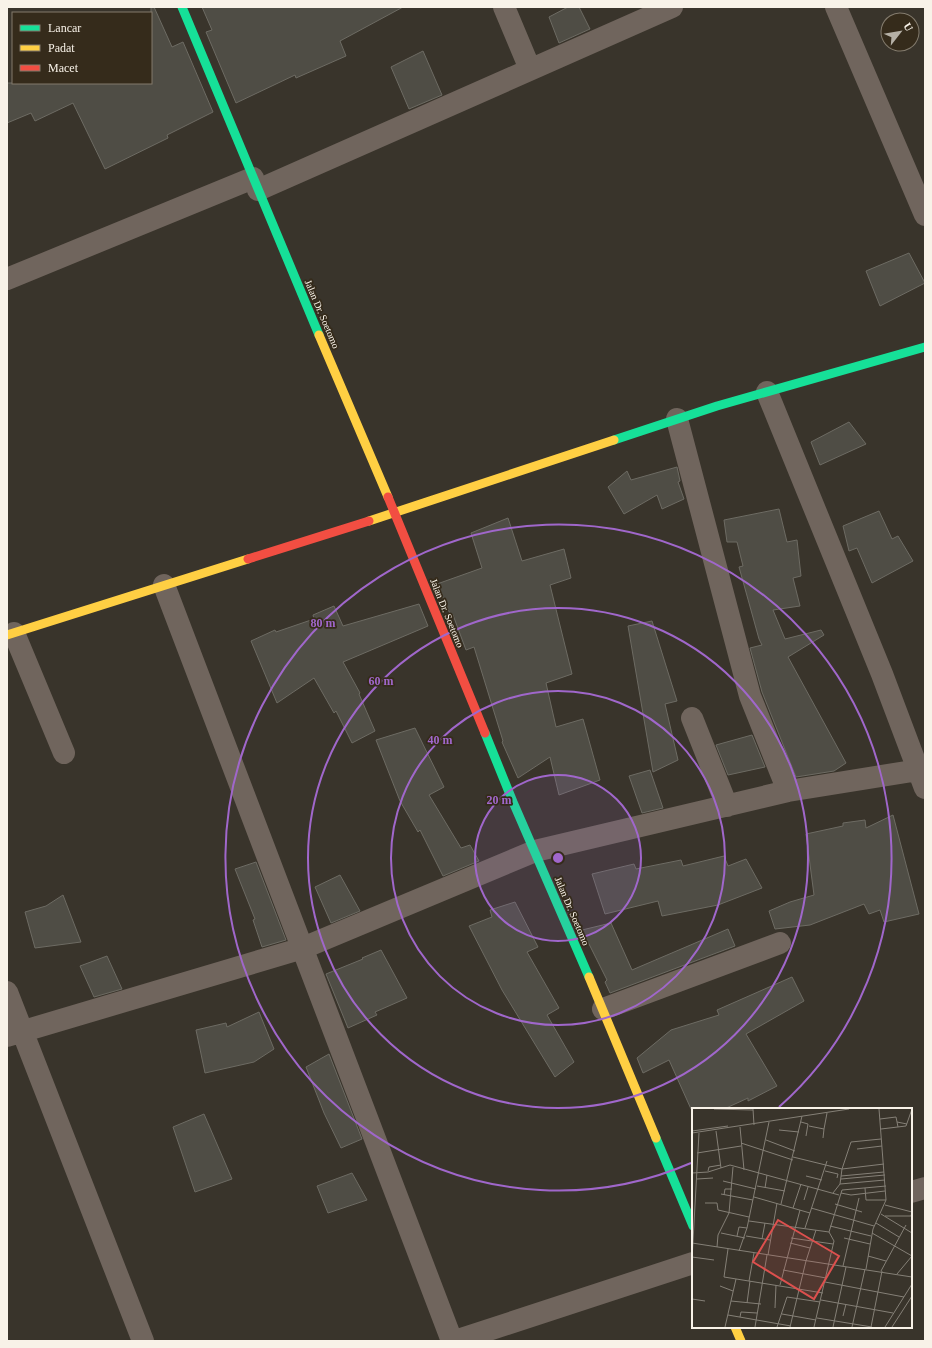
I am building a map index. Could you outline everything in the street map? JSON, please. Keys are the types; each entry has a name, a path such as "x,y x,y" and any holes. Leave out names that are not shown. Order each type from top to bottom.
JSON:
{"street":[{"name":"Jalan Dr. Soetomo","path":"182,7 255,184 395,513 513,802 603,1009 692,1224"},
{"path":"504,7 530,69"},
{"path":"7,280 255,184 530,69 672,7"},
{"path":"836,7 925,215"},
{"path":"64,753 10,634 395,513 717,406 925,347"},
{"path":"15,1034 303,948 535,851 788,791 923,776 767,392"},
{"path":"677,419 750,696 788,791"},
{"path":"164,585 452,1341"},
{"path":"692,718 727,806"},
{"path":"603,1009 780,943"},
{"path":"7,992 15,1034 143,1341"},
{"path":"912,1192 925,1188"},
{"path":"455,1341 692,1263"},
{"path":"735,1328 741,1341"}],"building":[{"path":"151,7 154,7 172,47 183,42 213,112 167,135 168,138 105,169 73,103 35,121 31,113 7,123 7,83 152,84"},
{"path":"202,7 403,7 340,41 346,56 296,78 295,75 236,103 206,32 212,30"},
{"path":"568,7 579,7 590,29 559,43 549,17"},
{"path":"423,51 442,95 409,109 391,67"},
{"path":"909,253 925,283 880,306 866,271"},
{"path":"849,422 866,444 820,465 811,442"},
{"path":"677,467 680,481 678,482 684,499 662,509 657,495 624,514 608,487 627,471 631,480"},
{"path":"779,509 787,542 797,540 801,576 793,578 800,606 773,610 785,639 821,630 824,635 788,657 846,763 834,771 796,777 762,692 750,648 762,645 739,567 743,566 737,542 727,542 724,520"},
{"path":"879,511 892,539 898,536 913,561 872,583 857,548 849,551 843,526"},
{"path":"508,518 522,561 564,549 571,578 550,585 572,674 546,683 556,727 583,719 600,780 559,795 550,757 518,778 502,742 503,741 474,647 466,650 453,615 451,616 437,584 482,568 471,533"},
{"path":"419,604 428,626 343,662 360,693 359,694 375,731 352,743 336,711 334,713 314,678 277,703 251,641 275,630 276,632 314,619 313,615 334,606 343,626"},
{"path":"652,621 677,701 665,704 678,760 653,772 628,626"},
{"path":"415,728 444,787 429,795 461,848 470,845 479,861 443,876 420,830 418,832 400,801 376,740"},
{"path":"752,735 765,767 728,775 716,745"},
{"path":"650,770 663,808 642,813 629,776"},
{"path":"893,815 919,914 884,922 880,910 869,914 864,904 810,925 775,929 769,911 790,902 814,895 806,834 843,826 843,823 865,820 866,828"},
{"path":"724,856 728,866 746,859 762,888 718,905 662,916 658,901 605,914 592,874 634,864 636,869 681,860 683,866"},
{"path":"256,862 286,940 262,947 253,920 255,919 235,869"},
{"path":"340,875 360,911 331,923 315,887"},
{"path":"63,895 81,942 35,948 25,912 46,906"},
{"path":"515,902 538,947 527,952 559,1008 547,1015 574,1062 555,1077 502,990 469,926 492,917 490,910"},
{"path":"611,923 632,970 728,929 735,946 610,993 605,982 607,980 582,930"},
{"path":"381,950 407,998 375,1012 377,1015 348,1028 326,974"},
{"path":"107,956 122,989 94,997 80,966"},
{"path":"792,977 804,1001 746,1034 777,1086 748,1101 748,1098 726,1108 691,1109 669,1060 643,1073 637,1058 671,1030 719,1015 717,1010"},
{"path":"259,1012 274,1049 254,1062 205,1073 196,1030 226,1023 227,1027"},
{"path":"329,1054 362,1139 341,1148 324,1113 306,1067"},
{"path":"204,1114 232,1179 195,1192 173,1127"},
{"path":"352,1173 367,1200 328,1213 317,1186"}],"traffic: fast":[{"path":"182,7 319,335"},
{"path":"614,440 717,406 925,347"},
{"path":"485,733 513,802 589,977"},
{"path":"656,1138 692,1224"}],"traffic: slow":[{"path":"319,335 388,497"},
{"path":"369,521 614,440"},
{"path":"7,635 248,559"},
{"path":"589,977 656,1138"},
{"path":"735,1328 741,1341"}],"traffic: jam":[{"path":"388,497 485,733"},
{"path":"248,559 369,521"}]}
